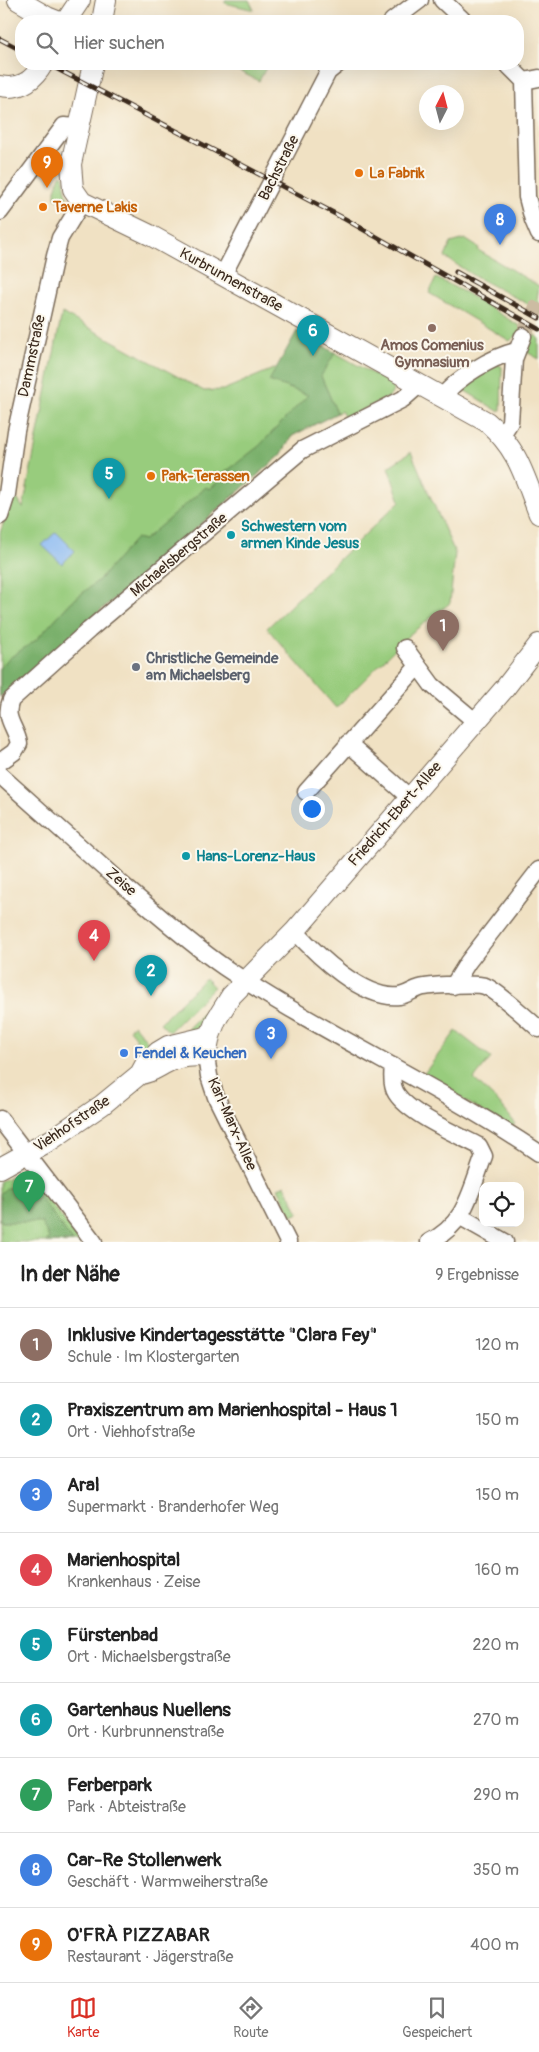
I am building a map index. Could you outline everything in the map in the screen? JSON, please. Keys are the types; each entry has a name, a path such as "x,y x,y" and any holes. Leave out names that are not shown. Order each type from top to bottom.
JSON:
{"main road":[{"path":"18,0 42,15"},
{"path":"70,15 80,0"},
{"path":"103,15 106,0"},
{"path":"0,86 14,87 23,85 33,78 38,70"},
{"path":"82,202 76,196 71,182 71,164 92,70"},
{"name":"Kurbrunnenstraße","path":"82,202 150,235 487,422 502,435"},
{"path":"502,435 519,460 539,514"},
{"name":"Friedrich-Ebert-Allee","path":"248,981 295,931 476,722 539,644"},
{"name":"Karl-Marx-Allee","path":"206,1056 216,1020 225,1004 248,981"},
{"name":"Viehhofstraße","path":"0,1168 27,1154 102,1105 140,1074 146,1063 168,1046 210,1036"},
{"name":"Viehhofstraße","path":"140,1074 150,1073 174,1060 206,1056"}],"street":[{"path":"400,15 420,0"},
{"path":"442,0 458,15"},
{"name":"Bachstraße","path":"223,276 330,70"},
{"path":"517,70 532,79 527,197 539,234"},
{"path":"0,212 64,126 79,127"},
{"name":"Dammstraße","path":"0,516 54,256 60,238 82,202"},
{"path":"442,397 455,383 520,344 514,359 510,422 502,435"},
{"name":"Michaelsbergstraße","path":"0,762 14,752 19,744 17,734 8,718 7,709 11,700 89,630 302,450 403,400 419,385"},
{"path":"405,648 432,685 476,722"},
{"path":"306,792 418,666"},
{"path":"348,743 410,797"},
{"name":"Zeise","path":"0,775 180,935 226,968 318,1024 489,1121 539,1153"},
{"path":"453,986 468,962 539,870"},
{"path":"295,931 318,956 341,974 365,987 383,994 398,996 422,988 485,986 539,1029"},
{"name":"Karl-Marx-Allee","path":"206,1056 209,1076 216,1097 288,1242"},
{"path":"392,1066 392,1079 396,1092 401,1098 418,1113 479,1146 484,1156 461,1217 449,1229 429,1242"},
{"path":"0,1119 94,1242"},
{"path":"461,1217 505,1242"}],"green space":[{"path":"225,0 249,0 254,10 225,3"},
{"path":"236,70 265,70 259,81"},
{"path":"60,175 63,175 68,202 66,206 55,197 55,190"},
{"path":"465,239 479,248 478,250 539,286 537,299 539,301 539,310 474,276 445,257 451,243"},
{"path":"436,278 466,293 539,338 539,359 525,351 517,334 510,341 429,293"},
{"path":"62,313 204,391 223,390 278,367 297,331 389,383 393,391 389,397 345,418 341,411 292,436 281,455 0,697 0,533 12,498 18,500 23,508"},
{"path":"297,331 335,353 321,376 337,413 292,436 281,455 0,697 0,668 8,659 36,640 70,603 100,579 136,538 144,540 206,487 210,489 223,477 223,474 259,446 308,395 269,381"},
{"path":"498,364 502,367 501,410 498,411 462,389"},
{"path":"411,452 455,553 450,603 409,635 336,708 267,628 400,501 388,467"},
{"path":"205,978 214,987 169,1032 160,1023"},
{"path":"206,1010 208,1012 200,1025 191,1033 188,1028"},
{"path":"134,1025 149,1043 137,1052 131,1044 137,1039 129,1029"},
{"path":"456,1031 491,1058 474,1079 499,1103 515,1123 511,1129 423,1075"},
{"path":"15,1175 30,1176 80,1242 0,1242 0,1181"},
{"path":"22,1184 34,1189 73,1242 46,1242 49,1238 41,1222 2,1222 0,1219 0,1194 5,1189"},
{"path":"285,1185 299,1213 292,1216 278,1188"}],"water":[{"path":"56,532 75,551 62,564 42,545"}],"tunnel":[{"path":"523,336 539,303"}],"railway":[{"path":"0,39 15,47"},
{"path":"59,70 345,219 539,329"},
{"path":"456,272 539,318"}],"place":[{"name":"La Fabrik","path":"359,173"},
{"name":"O'FRÀ PIZZABAR","path":"47,188"},
{"name":"Taverne Lakis","path":"43,207"},
{"name":"Car-Re Stollenwerk","path":"500,245"},
{"name":"Amos Comenius Gymnasium","path":"432,328"},
{"name":"Gartenhaus Nuellens","path":"313,356"},
{"name":"Park-Terassen","path":"151,476"},
{"name":"Fürstenbad","path":"109,499"},
{"name":"Schwestern vom armen Kinde Jesus","path":"231,535"},
{"name":"Inklusive Kindertagesstätte \"Clara Fey\"","path":"443,651"},
{"name":"Christliche Gemeinde am Michaelsberg","path":"136,667"},
{"name":"Hans-Lorenz-Haus","path":"186,856"},
{"name":"Marienhospital","path":"94,961"},
{"name":"Praxiszentrum am Marienhospital - Haus 1","path":"151,996"},
{"name":"Fendel & Keuchen","path":"124,1053"},
{"name":"Aral","path":"271,1059"},
{"name":"Ferberpark","path":"29,1212"}]}
